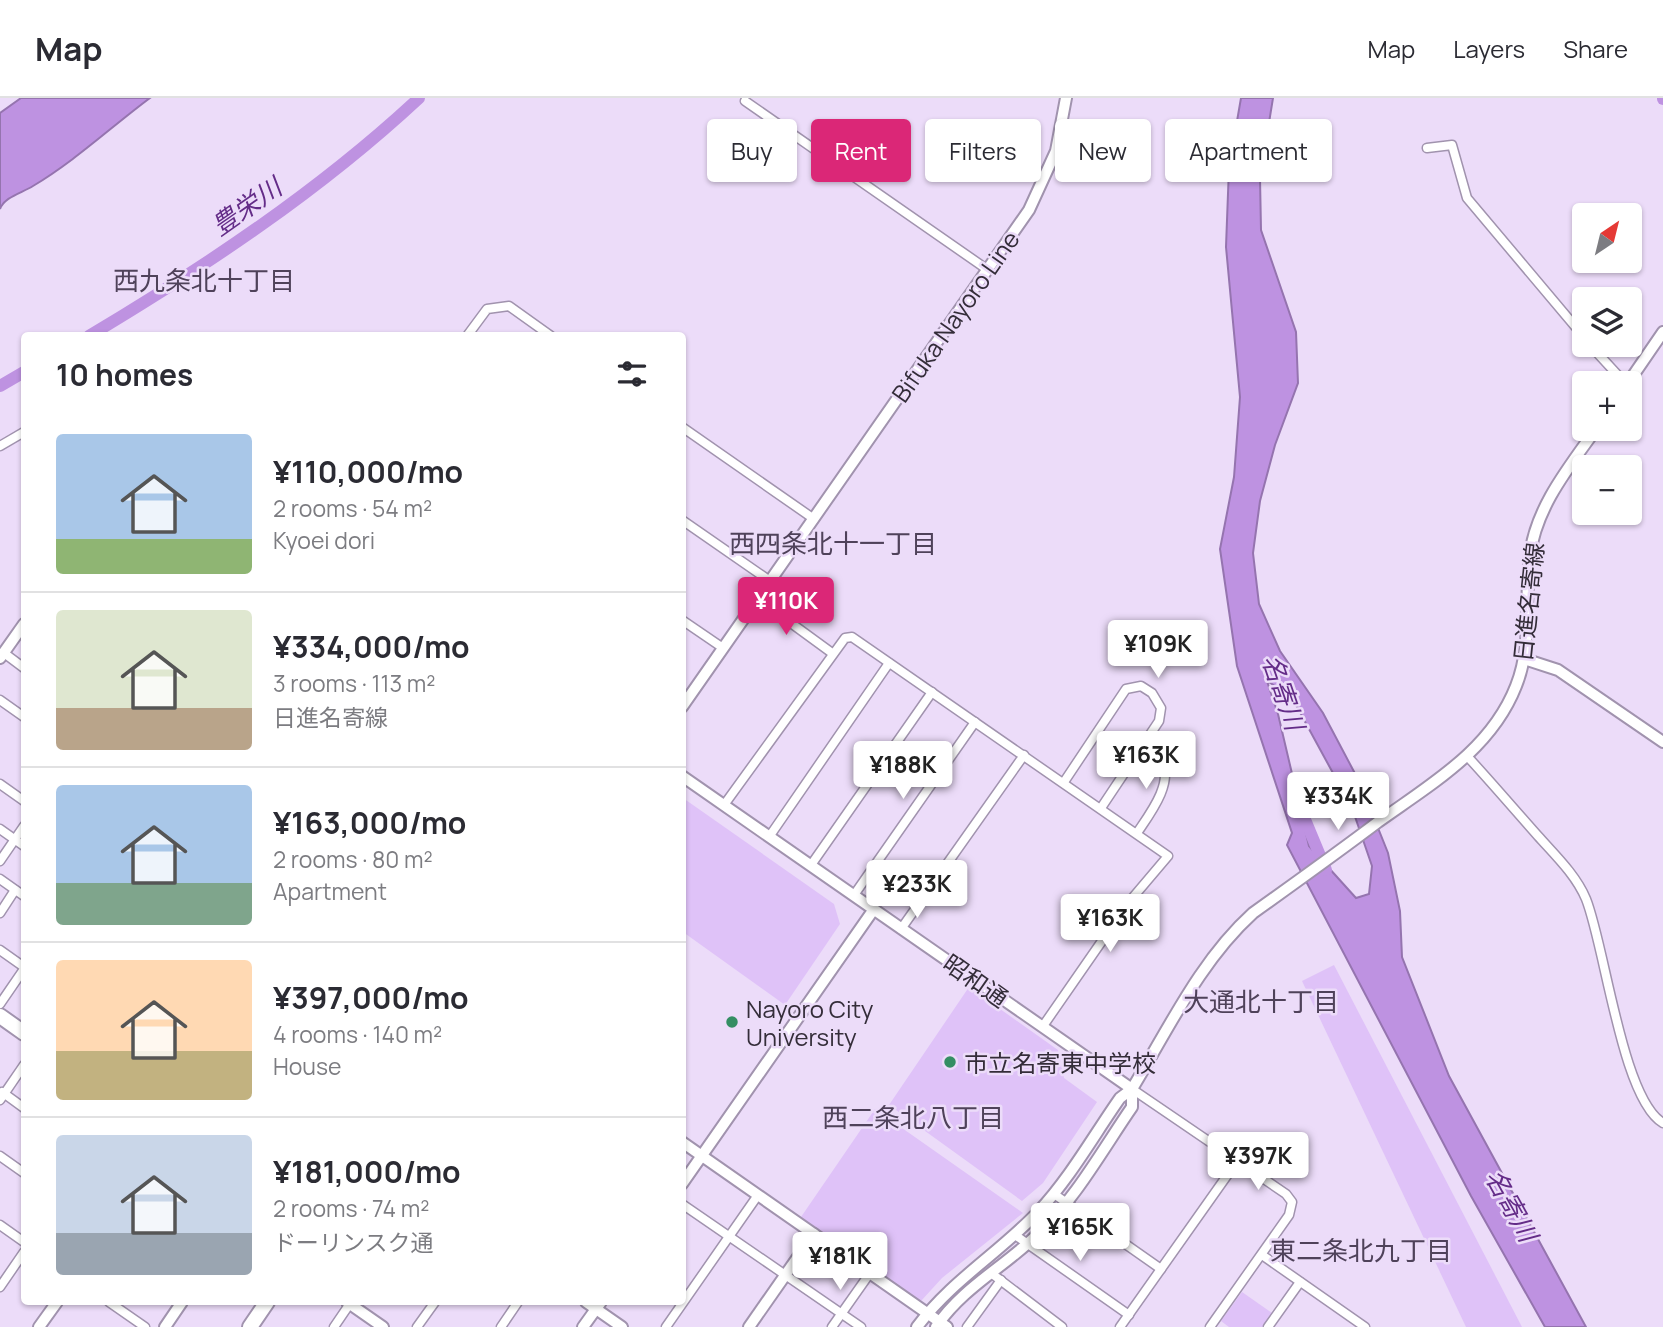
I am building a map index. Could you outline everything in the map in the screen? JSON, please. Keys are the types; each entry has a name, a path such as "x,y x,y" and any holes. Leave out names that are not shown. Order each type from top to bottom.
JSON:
{"highway":[{"path":"0,1016 21,1031"},
{"path":"250,1327 265,1305"}],"main road":[{"name":"Bifuka Nayoro Line","path":"686,701 1029,209 1044,182 1060,134 1066,98"},
{"path":"1635,371 1663,332"},
{"name":"日進名寄線","path":"917,1327 966,1273 1015,1235 1054,1194 1120,1098 1132,1089 1212,957 1228,936 1253,913 1468,756 1502,715 1517,683 1524,659 1530,553 1535,530 1556,486 1588,441"},
{"path":"2,656 21,628"},
{"path":"1524,659 1558,670 1663,742"},
{"name":"昭和通","path":"686,779 1132,1089"},
{"path":"686,1178 874,909"},
{"name":"日進名寄線","path":"941,1325 975,1284 1028,1244 1065,1203 1132,1107 1132,1089"},
{"path":"686,1145 941,1325"},
{"path":"750,1327 814,1234"},
{"path":"39,1327 55,1305"},
{"path":"165,1327 180,1305"},
{"path":"352,1305 383,1327"},
{"path":"583,1327 598,1306 622,1327"}],"street":[{"path":"744,101 988,270"},
{"path":"1427,148 1452,145 1468,198 1572,323"},
{"path":"470,332 487,309 509,306 545,332"},
{"path":"1601,357 1615,371"},
{"path":"686,430 814,519"},
{"path":"0,446 21,434"},
{"path":"686,523 770,581"},
{"path":"758,599 832,653"},
{"path":"686,623 723,648"},
{"path":"724,805 832,653 845,638 852,637 1101,808 1168,856 1129,902 1043,1026"},
{"path":"2,656 21,666"},
{"path":"769,837 889,663"},
{"path":"1063,782 1126,690 1141,686 1152,693 1161,708 1158,720 1101,808"},
{"path":"811,865 932,692"},
{"path":"0,700 21,715"},
{"path":"854,895 975,722"},
{"path":"1137,833 1158,801 1165,771 1160,758 1142,746"},
{"path":"901,929 1024,755"},
{"path":"1468,756 1560,860 1586,898 1629,1061 1652,1115 1663,1123"},
{"path":"0,784 21,799"},
{"path":"0,829 21,844"},
{"path":"0,861 21,830"},
{"path":"0,879 21,894"},
{"path":"0,913 16,890"},
{"path":"0,950 21,966"},
{"path":"0,1004 21,972"},
{"path":"21,1069 1,1095 21,1106"},
{"path":"1132,1089 1238,1160 1286,1194 1292,1202 1289,1215 1210,1327"},
{"path":"0,1156 21,1171"},
{"path":"1120,1327 1238,1160"},
{"path":"1054,1194 1161,1269"},
{"path":"686,1299 758,1195"},
{"path":"686,1207 860,1327"},
{"path":"0,1225 21,1240"},
{"path":"1015,1235 1129,1315"},
{"path":"1262,1255 1364,1327"},
{"path":"0,1287 21,1256"},
{"path":"832,1327 870,1273"},
{"path":"991,1273 1062,1327"},
{"path":"967,1327 1001,1280"},
{"path":"1268,1327 1300,1282"},
{"path":"116,1305 145,1327"},
{"path":"334,1327 348,1305"},
{"path":"417,1327 433,1305"},
{"path":"501,1327 517,1305"},
{"path":"666,1327 682,1305"}],"shaded area":[{"path":"686,800 834,904 840,924 785,1005 686,934"},
{"path":"1334,965 1522,1327 1466,1327 1302,981"},
{"path":"969,987 1058,1050 1064,1078 1097,1102 1043,1183 1022,1201 889,1105"},
{"path":"875,1109 1023,1213 942,1278 921,1301 801,1217"},
{"path":"1242,1292 1272,1313 1262,1327 1229,1327 1221,1321"}],"water":[{"path":"21,98 150,98 64,166 9,198 0,209 0,113"},
{"path":"1241,98 1273,98 1270,119 1237,119"},
{"path":"1228,182 1260,182 1261,230 1296,332 1298,383 1275,445 1260,501 1253,553 1259,604 1280,651 1323,713 1360,783 1388,853 1400,911 1402,957 1449,1076 1586,1327 1545,1327 1471,1196 1287,845 1292,833 1237,666 1220,549 1234,477 1240,397 1226,247","holes":["1267,681 1291,696 1352,808 1372,866 1369,894 1356,898 1309,846 1278,714"]}],"waterway":[{"name":"豊栄川","path":"95,332 260,226 342,165 419,98"},
{"name":"豊栄川","path":"0,386 21,374"},
{"name":"名寄川","path":"1294,793 1326,870"}],"place":[{"name":"Nayoro City University","path":"732,1022"},
{"name":"市立名寄東中学校","path":"950,1062"}],"district":[{"name":"西九条北十丁目","path":"204,280"},
{"name":"西四条北十一丁目","path":"833,543"},
{"name":"大通北十丁目","path":"1261,1001"},
{"name":"西二条北八丁目","path":"913,1117"},
{"name":"東二条北九丁目","path":"1361,1250"}]}
